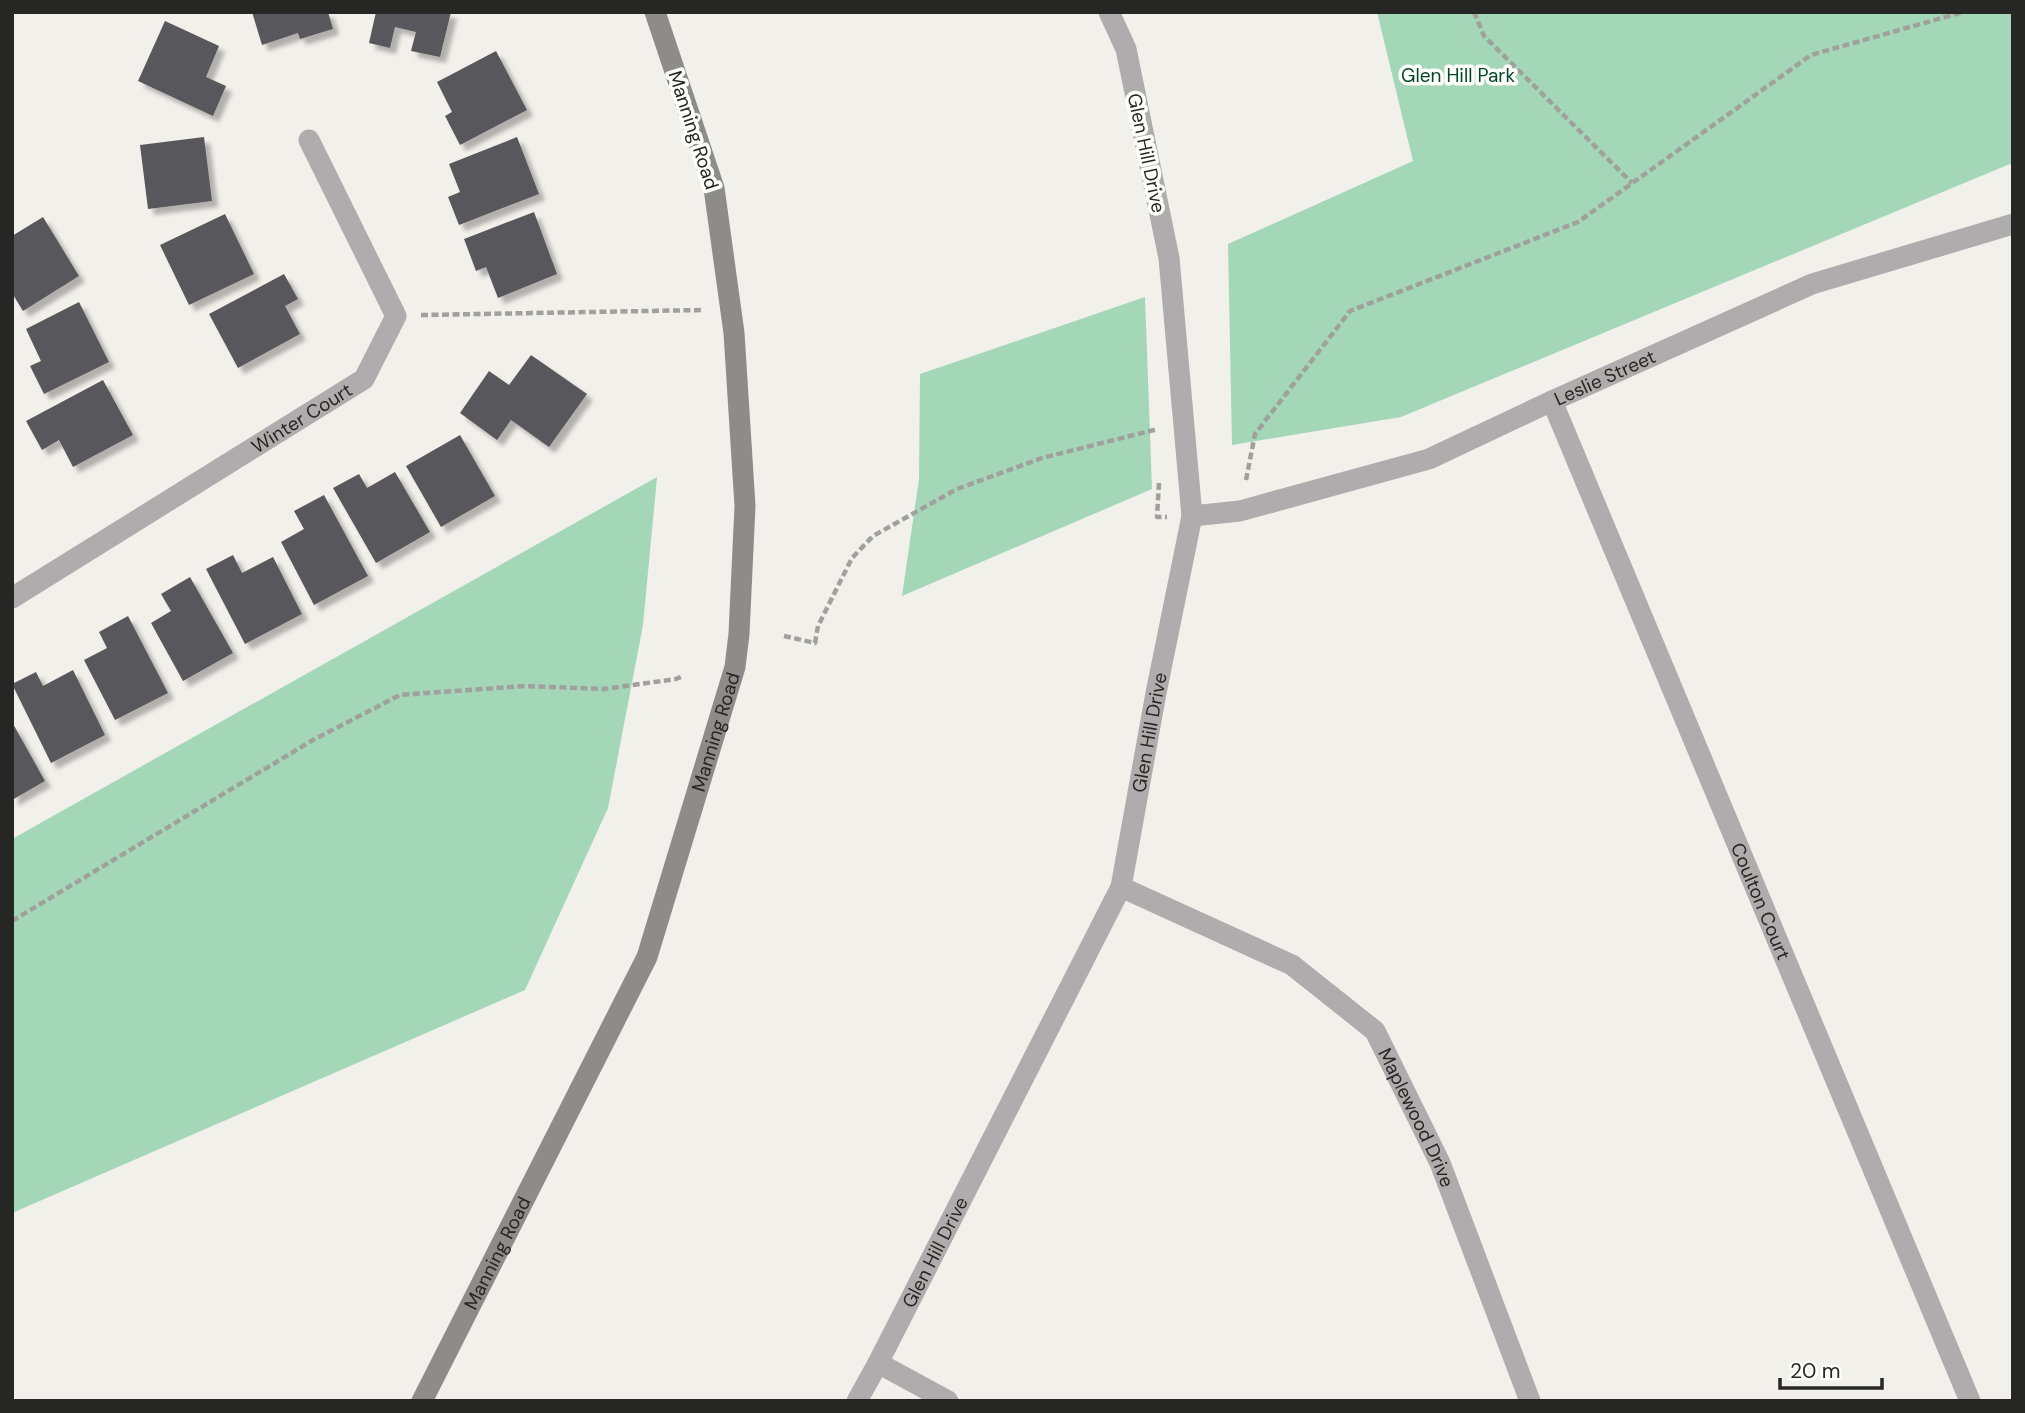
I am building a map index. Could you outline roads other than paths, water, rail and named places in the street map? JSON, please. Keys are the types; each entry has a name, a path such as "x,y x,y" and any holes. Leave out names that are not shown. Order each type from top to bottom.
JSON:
{"main road":[{"name":"Manning Road","path":"422,1401 647,957 735,667 745,506 734,332 714,188 655,12"}],"street":[{"name":"Glen Hill Drive","path":"857,1401 1121,887 1192,516 1169,258 1126,49 1109,12"},
{"name":"Winter Court","path":"12,598 364,379 396,316 309,140"},
{"name":"Leslie Street","path":"1192,516 1240,511 1429,459 1812,284 2013,224"},
{"name":"Coulton Court","path":"1552,401 1970,1401"},
{"name":"Maplewood Drive","path":"1121,887 1292,965 1375,1031 1440,1163 1530,1401"},
{"path":"878,1363 948,1401"}],"park label":[{"name":"Glen Hill Park","path":"1458,75"}]}
